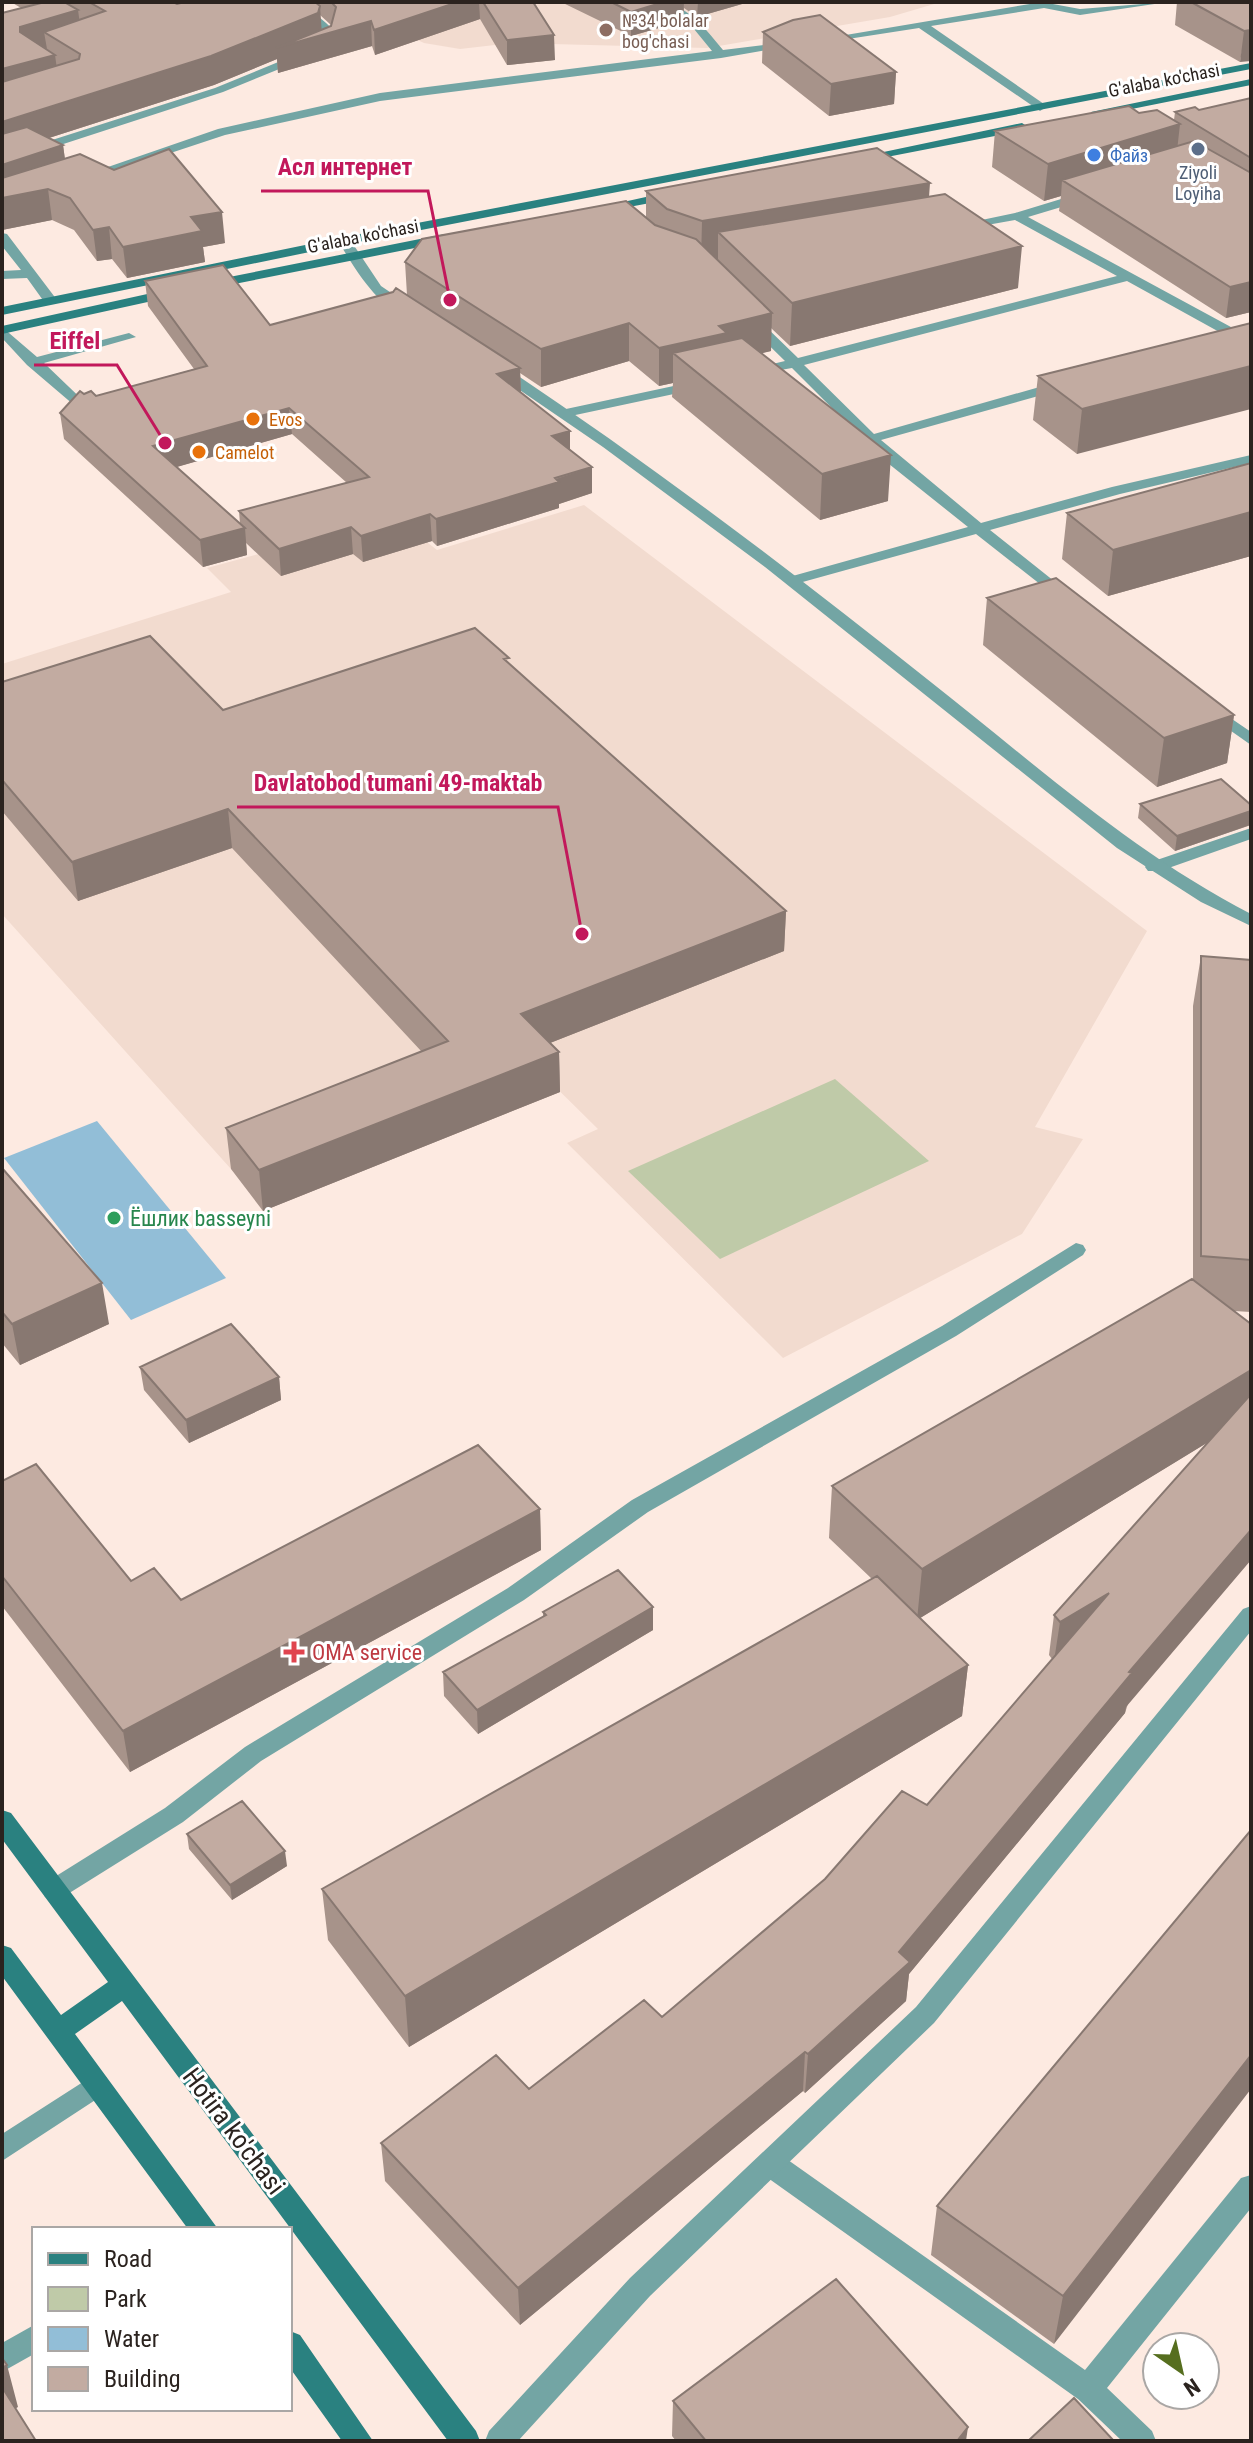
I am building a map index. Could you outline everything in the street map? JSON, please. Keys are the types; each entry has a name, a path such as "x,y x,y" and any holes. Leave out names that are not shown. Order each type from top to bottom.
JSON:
{"main road":[{"name":"G'alaba ko'chasi","path":"2,311 344,241 1251,66"},
{"name":"G'alaba ko'chasi","path":"1082,115 1116,113 1251,82"},
{"path":"854,160 1041,124"},
{"path":"590,210 683,193"},
{"name":"G'alaba ko'chasi","path":"198,288 457,236"},
{"path":"2,330 183,291"},
{"name":"Hotira ko'chasi","path":"2,1820 466,2441"},
{"path":"2,1956 203,2227"},
{"path":"58,2031 125,1985"},
{"path":"292,2347 359,2441"}],"street":[{"path":"2,160 219,90 327,46 331,33 309,13 288,2"},
{"path":"657,2 689,16 721,55"},
{"path":"75,180 222,132 380,97 721,55 922,25 1001,6 1042,3 1080,12 1162,2"},
{"path":"922,25 1040,107"},
{"path":"942,229 1017,216 1105,189"},
{"path":"605,208 617,218"},
{"path":"1017,216 1244,335"},
{"path":"2,237 50,300"},
{"path":"344,241 376,289 426,322"},
{"path":"2,275 31,274"},
{"path":"566,413 795,363 1129,277"},
{"path":"743,311 870,439 975,528 1075,605"},
{"path":"2,330 88,413"},
{"path":"1221,341 1244,335"},
{"path":"32,362 129,337"},
{"path":"477,355 566,413 794,580 1154,867 1251,921"},
{"path":"870,439 1084,379"},
{"path":"794,580 975,528 1251,459"},
{"path":"1201,701 1251,740"},
{"path":"1154,867 1251,833"},
{"path":"54,1890 174,1815 253,1754 516,1594 640,1506 949,1331 1076,1250"},
{"path":"499,2441 640,2287 925,2015 1251,1615"},
{"path":"2,2149 97,2085"},
{"path":"771,2164 1088,2389 1142,2441"},
{"path":"1088,2389 1251,2187"},
{"path":"2,2359 32,2339"}],"shaded area":[{"name":"№34 bolalar bog'chasi","path":"337,2 941,2 890,17 707,48 512,43 460,49 424,43"},
{"path":"584,505 1147,931 1035,1127 1083,1139 1022,1234 783,1358 567,1143 598,1129 522,1054 231,1169 2,914 2,664 231,592 207,568 395,517 437,550"}],"green space":[{"path":"835,1079 929,1161 720,1259 628,1171"}],"water":[{"name":"Ёшлик basseyni","path":"97,1121 226,1278 131,1320 4,1158"}],"building":[{"path":"45,2 64,2 78,10 20,27 20,32 55,55 2,69 2,13"},
{"path":"89,2 315,2 320,6 318,13 211,56 2,122 2,82 79,59 80,54 44,32 105,11"},
{"path":"331,2 458,2 374,30 371,21 276,48 331,26 336,7"},
{"path":"483,2 533,2 554,35 507,40"},
{"path":"611,2 664,2 631,12"},
{"path":"1191,2 1251,2 1251,30 1244,31"},
{"path":"820,15 896,72 831,84 763,32 793,20"},
{"path":"1251,98 1251,158 1175,112 1195,107 1199,110"},
{"path":"1129,106 1139,113 1157,110 1180,124 1048,164 995,131"},
{"path":"27,127 63,145 2,165 2,134"},
{"path":"1194,141 1251,173 1251,282 1230,287 1062,180"},
{"path":"877,148 930,183 702,221 667,209 646,191"},
{"path":"169,149 222,212 191,217 202,231 123,247 109,227 93,230 70,198 48,189 2,198 2,178 80,154 114,170"},
{"path":"945,194 1022,246 792,303 718,232"},
{"path":"626,201 655,225 696,239 772,313 719,326 727,333 659,348 629,323 541,349 405,262 422,239"},
{"path":"223,265 270,325 393,292 396,288 520,368 497,374 570,431 552,436 592,467 555,478 559,482 436,519 430,514 361,536 351,527 279,549 239,511 369,477 289,408 153,446 245,528 200,540 60,413 80,391 84,394 91,391 96,396 207,366 145,281"},
{"path":"1251,323 1251,366 1082,409 1038,376"},
{"path":"742,338 891,455 822,474 673,353"},
{"path":"1251,463 1251,512 1113,550 1067,513"},
{"path":"1056,578 1234,715 1164,738 987,598"},
{"path":"475,628 509,658 504,659 786,911 521,1014 559,1052 259,1170 226,1128 448,1041 228,809 72,862 2,780 2,682 150,636 223,710"},
{"path":"1221,779 1251,805 1251,811 1177,836 1140,804"},
{"path":"1201,956 1251,960 1251,1260 1201,1256"},
{"path":"2,1168 102,1283 12,1324 2,1312"},
{"path":"1192,1279 1251,1324 1251,1370 922,1569 832,1486"},
{"path":"231,1324 279,1377 186,1420 140,1367"},
{"path":"1251,1394 1251,1530 1129,1672 1132,1673 899,1952 910,1962 808,2054 805,2052 518,2288 381,2143 496,2055 529,2089 644,2000 662,2017 825,1879 902,1791 927,1805 1109,1593 1060,1622 1054,1615"},
{"path":"478,1445 540,1509 123,1731 2,1576 2,1481 36,1464 131,1581 154,1568 181,1600"},
{"path":"618,1570 653,1607 477,1710 443,1672 546,1615 543,1612"},
{"path":"877,1576 968,1665 405,1996 322,1889"},
{"path":"242,1801 285,1851 230,1885 187,1834"},
{"path":"1251,1830 1251,2055 1063,2296 937,2206"},
{"path":"836,2279 968,2427 957,2441 706,2441 673,2401"},
{"path":"2,2387 36,2441 2,2441"},
{"path":"1074,2398 1114,2441 1028,2441"}],"place":[{"name":"№34 bolalar bog'chasi","path":"606,30"},
{"name":"Ziyoli Loyiha","path":"1198,149"},
{"name":"Файз","path":"1094,155"},
{"name":"Асл интернет","path":"450,300"},
{"name":"Evos","path":"253,419"},
{"name":"Eiffel","path":"165,443"},
{"name":"Camelot","path":"199,452"},
{"name":"Davlatobod tumani 49-maktab","path":"582,934"},
{"name":"Ёшлик basseyni","path":"114,1218"},
{"name":"OMA service","path":"294,1652"}]}
